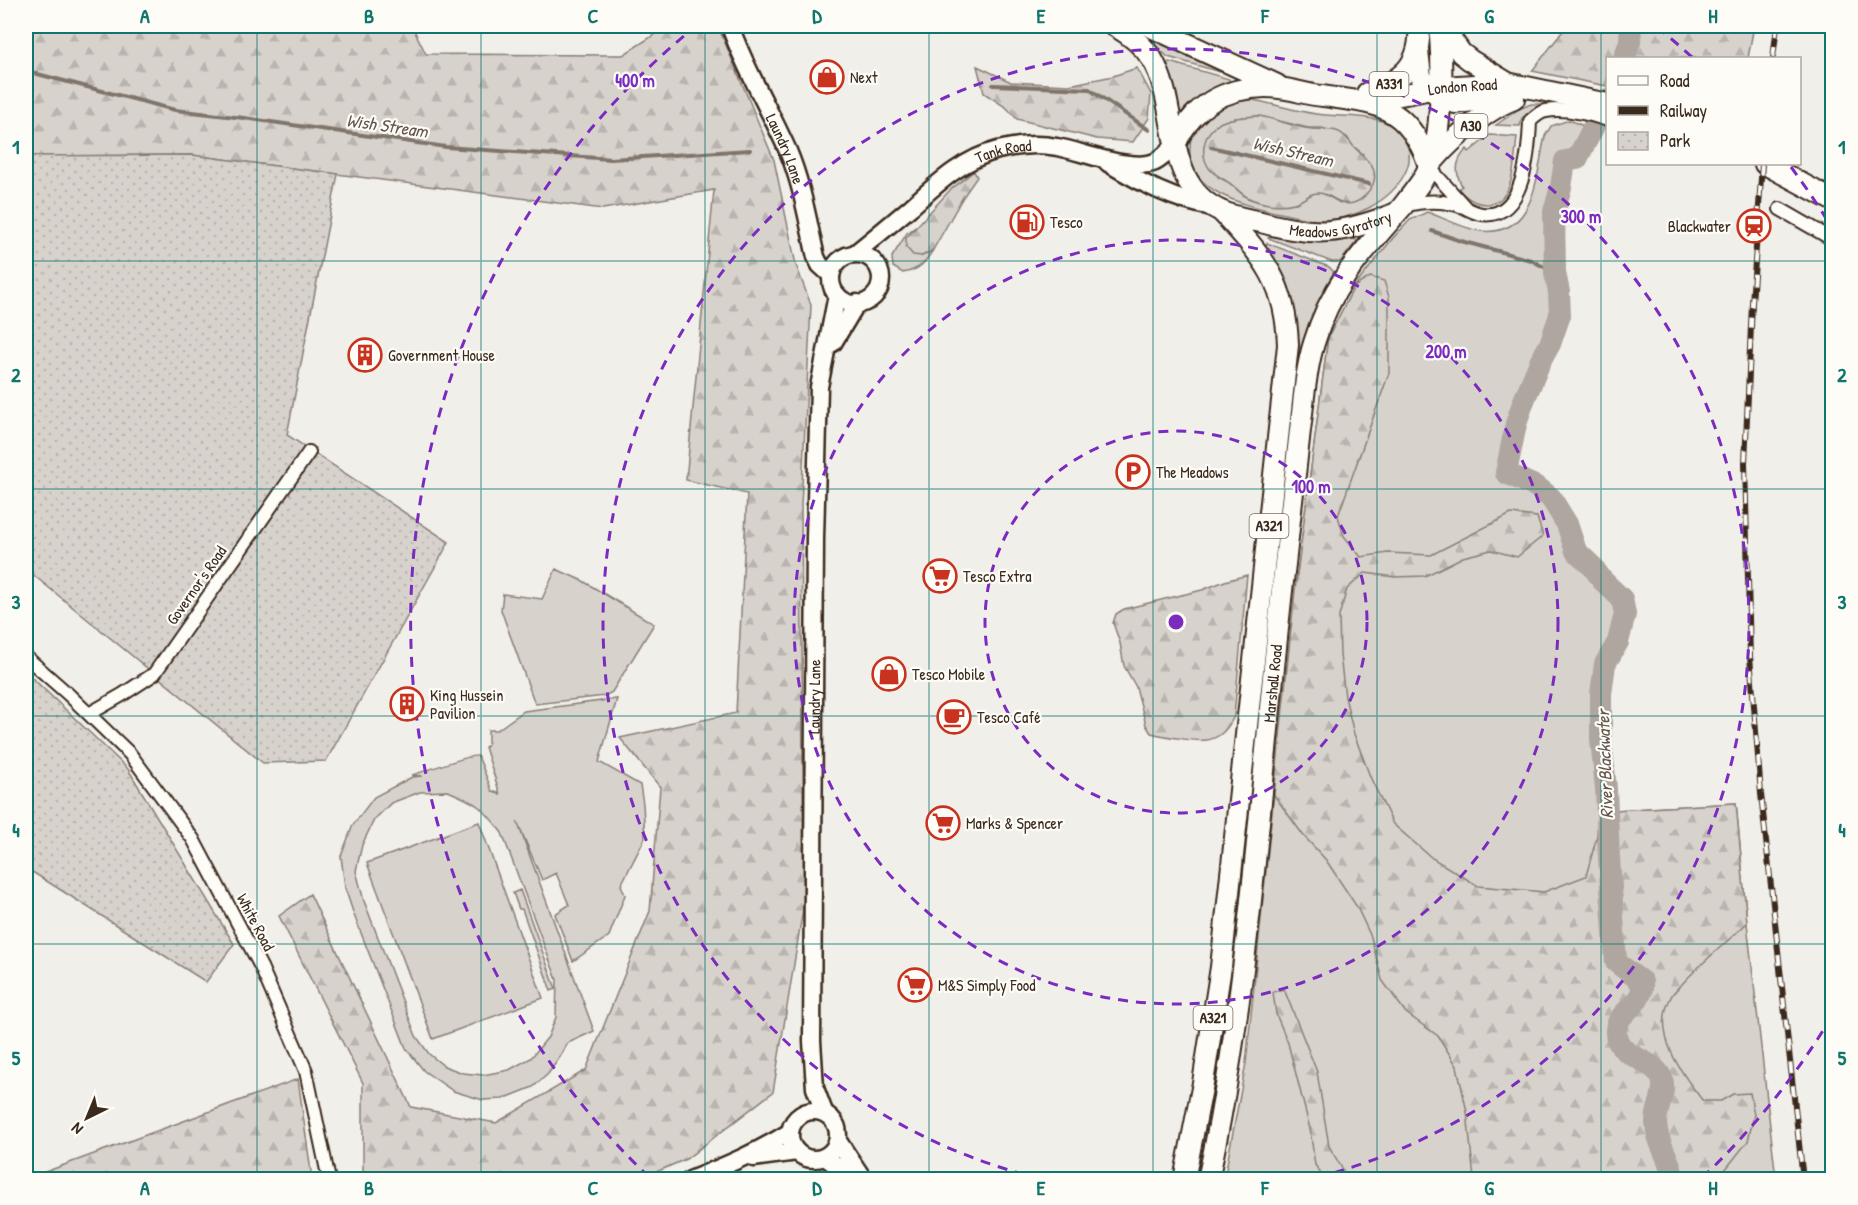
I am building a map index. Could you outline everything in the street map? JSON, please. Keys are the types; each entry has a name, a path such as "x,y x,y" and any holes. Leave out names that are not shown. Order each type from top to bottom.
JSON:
{"main road":[{"path":"1115,26 1138,42 1154,63 1163,87 1176,144"},
{"path":"1149,26 1285,89"},
{"name":"A331","path":"1354,101 1398,79 1407,70 1418,50 1419,26"},
{"path":"1431,163 1438,91 1440,26"},
{"path":"1440,26 1457,48 1510,91"},
{"path":"1418,50 1421,77 1438,91"},
{"path":"1176,144 1191,119 1203,107 1218,98 1231,92 1259,88 1285,89 1354,101 1386,110 1405,123 1431,163"},
{"name":"London Road","path":"1354,101 1438,91 1510,91 1565,103 1584,98 1606,104"},
{"name":"A30","path":"1431,163 1463,132 1504,103 1510,91"},
{"name":"Meadows Gyratory","path":"1176,144 1180,166 1186,181 1218,209 1281,227 1316,232 1352,228 1400,209 1431,163"},
{"path":"1767,165 1833,200"},
{"name":"Marshall Road","path":"1184,1179 1203,1083 1221,968 1287,345 1285,314 1277,283 1257,251 1218,209"},
{"name":"Marshall Road","path":"1208,1179 1227,1080 1246,947 1281,598 1308,365 1319,329 1340,283 1400,209"}],"street":[{"name":"Laundry Lane","path":"730,26 740,54 788,152 816,257 820,265 831,275"},
{"path":"1400,209 1431,201 1478,213 1497,213 1508,206 1520,185 1530,121 1538,114 1565,103 1606,119"},
{"name":"Tank Road","path":"854,254 950,173 973,159 996,150 1023,144 1044,145 1060,147 1102,159 1150,163 1158,160 1176,144"},
{"name":"Tank Road","path":"1102,159 1134,179 1178,198 1218,209"},
{"path":"1431,163 1465,208"},
{"name":"Tank Road","path":"874,261 886,239 918,201"},
{"path":"1780,208 1833,239"},
{"path":"861,254 874,261 880,272 879,288 870,299 857,303 843,300 833,289 831,275 833,267 839,260 846,256 861,254"},
{"name":"Laundry Lane","path":"824,1112 815,1088 812,1041 816,503 819,387 837,295"},
{"name":"Laundry Lane","path":"827,352 857,303"},
{"name":"Governor's Road","path":"89,714 153,674 309,452"},
{"name":"White Road","path":"26,657 130,754 193,839 261,967 306,1071 329,1179"},
{"name":"Laundry Lane","path":"800,1115 812,1041"},
{"path":"811,1110 824,1112 834,1120 838,1128 838,1141 832,1152 825,1157 811,1159 797,1152 791,1143 790,1132 793,1123 800,1115 811,1110"},
{"path":"690,1179 737,1161 790,1132"},
{"path":"838,1141 864,1179"},
{"path":"737,1161 797,1152"},
{"path":"825,1157 856,1179"}],"green space":[{"path":"26,26 412,26 426,54 623,55 668,26 718,26 774,160 796,265 811,305 801,506 804,903 773,1092 686,1159 640,1179 363,1179 363,1083 279,916 310,894 411,1107 496,1123 586,1070 650,911 660,787 620,738 736,713 747,494 686,480 714,190 603,209 192,155 26,156"},
{"path":"1571,26 1754,26 1748,57 1606,57 1606,86 1532,71 1562,32"},
{"path":"1139,28 1220,72 1168,57 1162,52 1159,54 1136,31"},
{"path":"1169,62 1229,79 1230,84 1202,95 1180,114 1177,94 1166,64"},
{"path":"977,66 1011,82 1069,85 1113,76 1137,68 1151,94 1149,118 1133,142 1097,139 1017,119 1007,108 984,93"},
{"path":"1253,100 1316,114 1379,120 1399,132 1406,143 1409,150 1407,169 1399,183 1380,201 1345,217 1316,220 1300,218 1236,201 1208,186 1198,175 1191,162 1190,143 1198,125 1215,111 1240,101","holes":["1259,116 1308,128 1322,128 1347,137 1363,154 1340,203 1321,192 1314,193 1296,203 1265,203 1247,198 1228,182 1218,177 1216,125 1221,122"]},
{"path":"1531,104 1542,104 1522,118 1520,126 1496,125 1519,109"},
{"path":"1259,116 1305,128 1339,132 1370,163 1375,174 1372,186 1361,199 1350,204 1322,193 1283,205 1265,203 1246,197 1209,168 1204,157 1204,146 1211,130 1218,124 1241,117"},
{"path":"1569,120 1586,127 1575,148 1559,158 1547,211 1548,272 1553,315 1515,410 1500,477 1532,494 1547,507 1562,532 1570,555 1614,605 1617,615 1610,640 1598,661 1594,698 1593,737 1598,811 1736,803 1776,1179 1224,1180 1246,1063 1295,590 1328,338 1354,287 1410,220 1427,212 1480,231 1499,230 1513,224 1523,214 1530,201 1545,136 1551,126"},
{"path":"1490,135 1517,137 1514,167 1512,178 1503,196 1496,202 1482,204 1470,200 1458,189 1462,186 1457,167 1467,149 1469,152"},
{"path":"192,155 338,174 287,435 449,542 326,761 263,763 26,569 26,156"},
{"path":"974,171 977,177 933,250 922,256 913,255 906,247 906,238 950,190"},
{"path":"917,226 906,238 922,256 933,250 921,266 903,273 893,267 892,257 907,233"},
{"path":"1270,236 1303,242 1355,239 1357,241 1340,262 1332,262 1268,238"},
{"path":"1267,243 1329,267 1334,272 1314,314 1299,359 1274,570 1271,570 1297,332 1291,297 1283,275 1265,245"},
{"path":"1370,277 1384,281 1389,297 1389,373 1338,516 1344,536 1361,557 1388,553 1431,555 1511,514 1537,517 1543,536 1517,557 1491,550 1463,557 1425,576 1395,577 1365,573 1347,589 1339,616 1340,655 1345,697 1354,734 1371,779 1393,824 1432,858 1478,886 1544,892 1586,876 1597,836 1598,811 1736,803 1747,923 1675,991 1666,1011 1664,1024 1671,1052 1703,1101 1721,1101 1733,1094 1750,1093 1754,1115 1748,1141 1718,1179 1474,1179 1467,1112 1457,1066 1438,1036 1406,1013 1382,980 1371,937 1357,907 1326,860 1303,835 1274,795 1295,590 1328,338 1354,287"},
{"path":"556,569 583,581 654,624 612,692 605,696 535,704 501,610 503,594 542,599"},
{"path":"1247,575 1234,716 1230,724 1220,734 1207,740 1151,733 1146,725 1136,687 1124,666 1120,643 1113,623 1116,614 1124,609 1202,590"},
{"path":"26,672 128,769 234,944 206,982 26,868"},
{"path":"617,699 599,762 640,785 645,838 621,885 625,895 609,936 573,961 555,914 569,905 556,873 542,880 517,821 594,1031 568,1043 548,1074 533,1087 503,1099 483,1100 453,1091 424,1071 406,1048 354,915 345,888 341,856 353,825 374,797 412,777 422,776 412,775 456,760 478,756 492,791 500,794 485,747 488,745 488,730 497,730 524,711","holes":["448,791 479,807 502,833 557,980 556,1017 548,1037 531,1058 509,1070 483,1075 463,1073 444,1066 429,1054 416,1036 364,901 356,871 362,845 374,820 391,803 420,792"]},
{"path":"479,822 543,998 433,1039 367,863"},
{"path":"520,890 556,989 551,991 522,909 519,909 513,893"},
{"path":"1284,989 1317,1072 1329,1146 1348,1179 1325,1179 1315,1165 1310,1129 1288,1043 1276,1014 1273,992"},
{"path":"298,1079 312,1179 26,1179"}],"waterway":[{"name":"River Blackwater","path":"1624,57 1630,42 1631,26"},
{"name":"Wish Stream","path":"26,71 175,110 446,147 611,159 750,150"},
{"name":"Wish Stream","path":"993,85 1089,89 1149,130"},
{"name":"River Blackwater","path":"1606,103 1577,159 1565,161 1554,212 1555,273 1560,315 1550,344 1523,403 1516,424 1506,473 1537,487 1551,498 1567,524 1576,551 1622,599 1625,614 1618,642 1605,664 1601,694 1601,739 1616,962 1642,982 1642,990 1635,1003 1620,1019 1616,1033 1622,1048 1651,1066 1663,1082 1656,1122 1673,1180"},
{"name":"Wish Stream","path":"1211,147 1369,184"},
{"name":"Wish Stream","path":"1432,231 1531,260 1555,273"}],"railway":[{"path":"1773,57 1777,26"},
{"path":"1762,165 1752,303 1745,463 1750,656 1761,794 1803,1180"}],"place":[{"name":"Next","path":"827,77"},
{"name":"Tesco","path":"1027,222"},
{"name":"Blackwater","path":"1754,226"},
{"name":"Government House","path":"365,355"},
{"name":"The Meadows","path":"1133,472"},
{"name":"Tesco Extra","path":"940,576"},
{"name":"Tesco Mobile","path":"889,674"},
{"name":"King Hussein Pavilion","path":"407,704"},
{"name":"Tesco Café","path":"954,717"},
{"name":"Marks & Spencer","path":"943,823"},
{"name":"M&S Simply Food","path":"915,985"}]}
